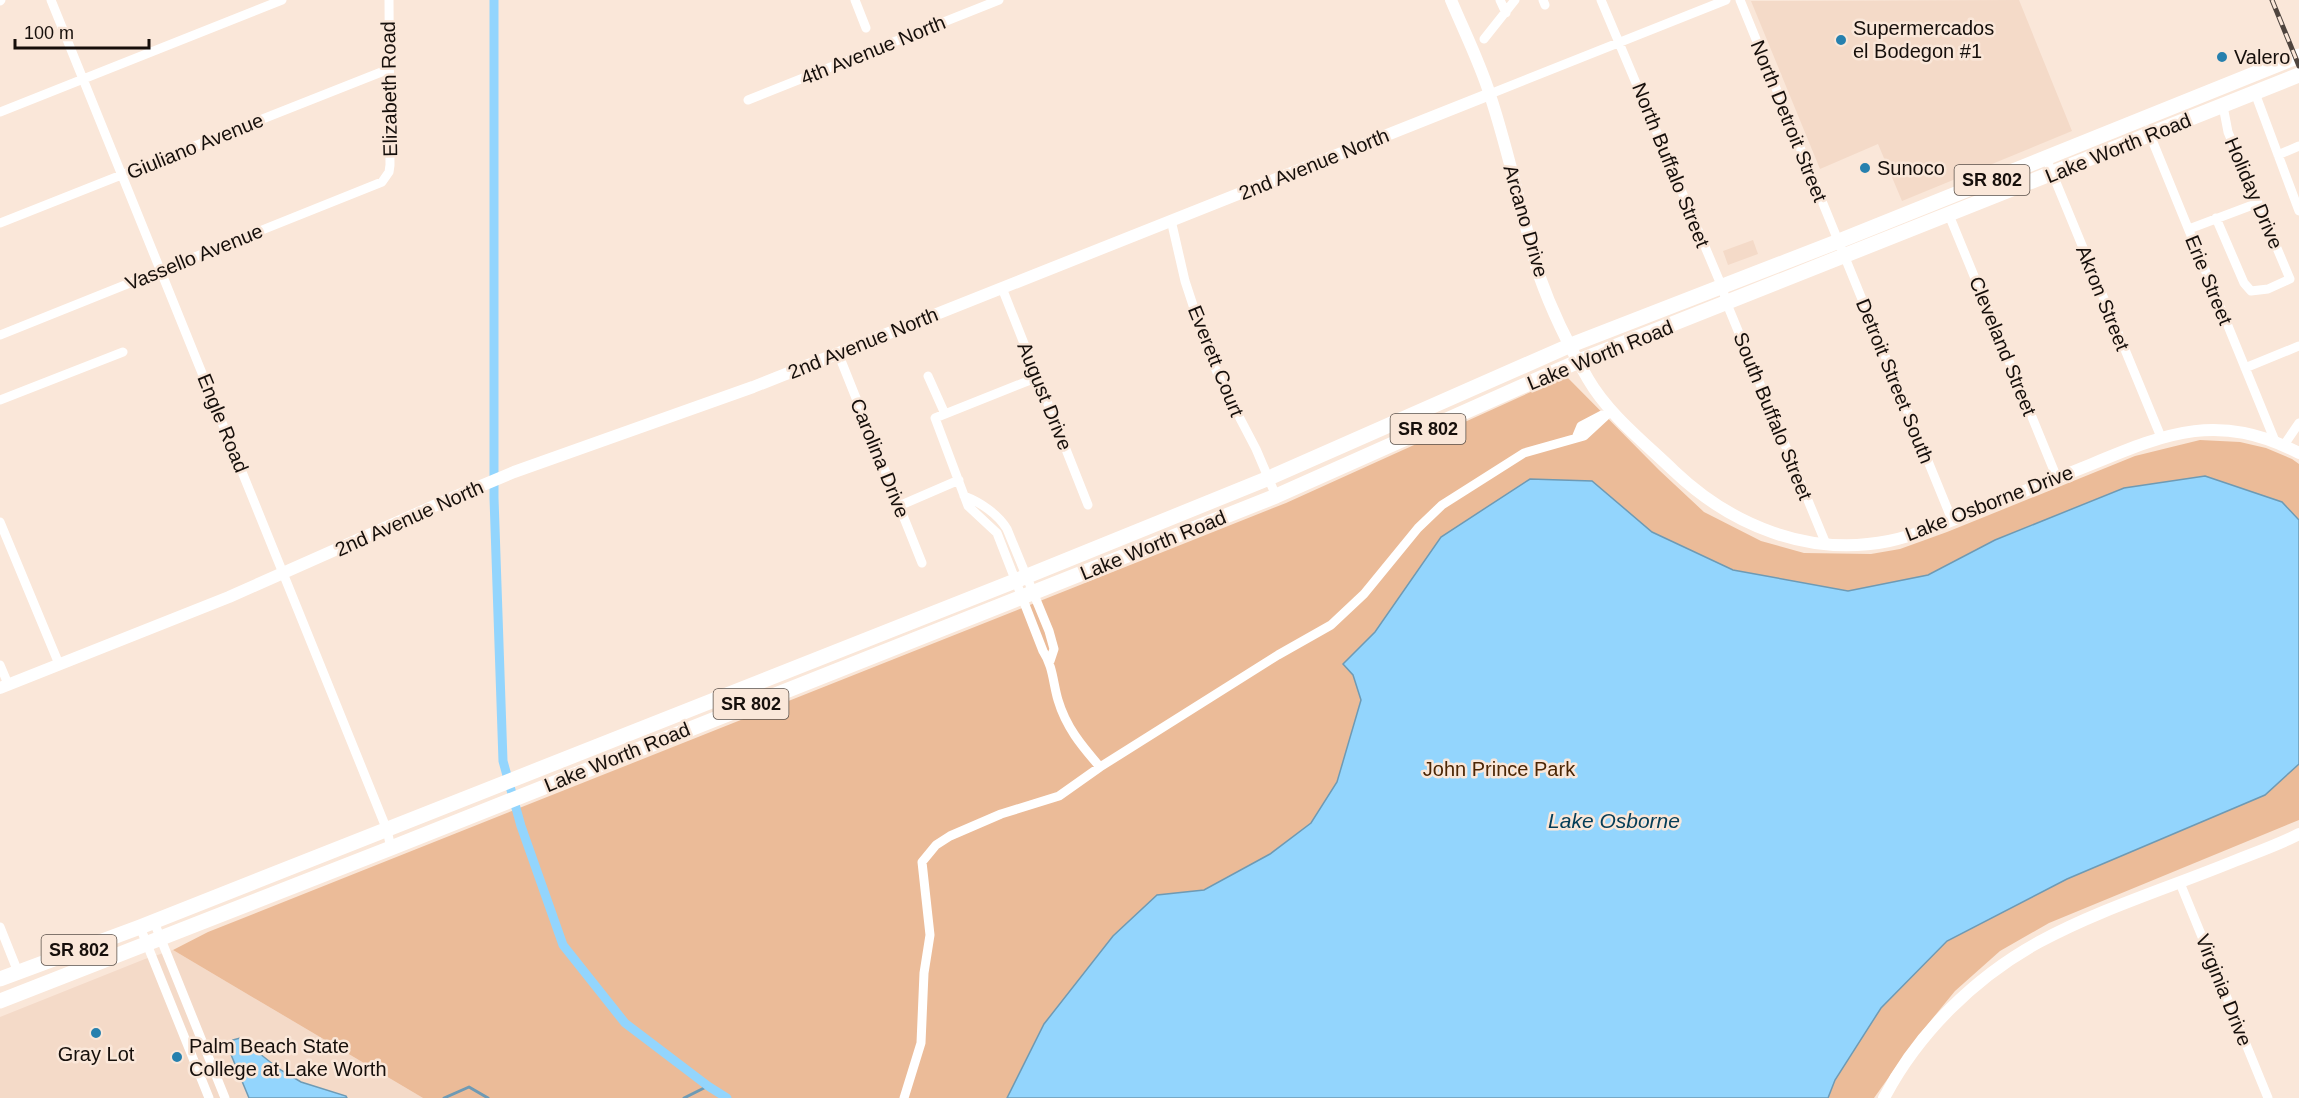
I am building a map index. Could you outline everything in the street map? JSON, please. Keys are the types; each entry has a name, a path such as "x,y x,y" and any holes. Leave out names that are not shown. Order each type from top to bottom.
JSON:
{"main road":[{"name":"Lake Worth Road","path":"0,979 147,925 1021,579 1269,478 1571,345 2144,120 2299,56"},
{"name":"Lake Worth Road","path":"0,1001 392,848 1276,496 1579,362 2299,75"},
{"path":"597,765 611,753 651,733 664,719"}],"street":[{"name":"Engle Road","path":"51,0 387,830 392,848"},
{"path":"0,112 282,0"},
{"name":"Elizabeth Road","path":"386,178 390,165 389,0"},
{"path":"855,0 866,28"},
{"name":"4th Avenue North","path":"748,100 999,0"},
{"name":"Arcano Drive","path":"1451,0 1490,94 1540,276 1571,345"},
{"path":"1500,0 1506,14"},
{"path":"1484,39 1515,0"},
{"name":"North Buffalo Street","path":"1601,0 1722,287"},
{"name":"2nd Avenue North","path":"4,686 283,573 514,472 753,387 1726,0"},
{"name":"North Detroit Street","path":"1740,0 1839,241"},
{"name":"Giuliano Avenue","path":"0,223 389,69"},
{"path":"2254,93 2299,211"},
{"name":"Holiday Drive","path":"2216,218 2244,283 2251,291 2268,289 2290,279 2228,132 2223,106"},
{"name":"Erie Street","path":"2144,120 2245,368 2280,443"},
{"path":"2278,155 2299,146"},
{"name":"Akron Street","path":"2046,158 2161,437"},
{"name":"Vassello Avenue","path":"0,335 382,182 386,178"},
{"path":"2188,229 2258,203"},
{"name":"Cleveland Street","path":"1949,215 2057,478"},
{"name":"Everett Court","path":"1171,220 1185,281 1208,351 1222,384 1256,449 1276,496"},
{"name":"Detroit Street South","path":"1839,241 1952,520"},
{"name":"South Buffalo Street","path":"1722,287 1726,304 1826,544"},
{"name":"August Drive","path":"1002,288 1088,505"},
{"name":"Lake Osborne Drive","path":"1571,345 1589,381 1611,411 1690,486 1724,511 1761,529 1785,537 1826,544 1886,542 1910,536 2161,437 2193,431 2225,430 2259,436 2299,453"},
{"path":"2245,368 2299,346"},
{"path":"0,400 123,352"},
{"name":"Carolina Drive","path":"838,353 922,563"},
{"path":"928,376 945,414"},
{"path":"1038,377 935,418 968,506 997,533 1054,649 1050,661 1057,698 1066,723 1074,737 1100,767"},
{"path":"904,1098 921,1043 924,973 930,935 922,862 936,845 950,836 1001,814 1059,796 1100,767 1330,625 1364,594 1418,528 1442,505 1524,453 1576,438 1581,426 1611,411"},
{"path":"2280,443 2299,423"},
{"path":"899,506 958,480"},
{"path":"0,522 59,664"},
{"path":"0,665 4,686"},
{"path":"1884,1098 1901,1070 1942,1018 1976,985 2010,960 2060,932 2180,883 2298,839"},
{"name":"Virginia Drive","path":"2180,883 2268,1098"},
{"path":"147,925 225,1098"},
{"path":"147,925 209,1098"},
{"path":"0,927 18,972"}],"shaded area":[{"path":"2019,0 2072,131 1902,201 1878,144 1820,169 1751,1"},
{"path":"1753,240 1758,254 1728,265 1723,251"},
{"name":"Palm Beach State College at Lake Worth","path":"173,950 423,1098 0,1098 0,1017"}],"green space":[{"name":"John Prince Park","path":"1566,376 1704,512 1761,541 1804,553 1871,554 1900,549 2135,456 2200,440 2240,442 2266,448 2292,459 2299,464 2299,820 2049,923 2000,951 1955,991 1919,1035 1874,1098 423,1098 173,950 208,932 1286,503"}],"water":[{"name":"Lake Osborne","path":"2205,476 2282,502 2299,520 2299,764 2265,795 2067,879 1947,941 1881,1008 1835,1080 1828,1098 1007,1098 1044,1024 1113,936 1157,895 1204,890 1270,854 1311,823 1337,782 1361,700 1353,675 1343,664 1375,632 1441,537 1530,479 1592,481 1652,532 1733,570 1848,591 1928,575 1995,540 2124,488"},
{"path":"240,1038 279,1069 301,1082 347,1098 249,1098 227,1045"}],"waterway":[{"path":"494,0 494,498 503,761 521,826 563,945 625,1023 727,1098"},
{"path":"684,1098 708,1086"},
{"path":"444,1098 469,1087 488,1098"}],"railway":[{"path":"2272,0 2299,66"}],"place":[{"name":"Supermercados el Bodegon #1","path":"1841,40"},
{"name":"Valero","path":"2222,57"},
{"name":"Sunoco","path":"1865,168"},
{"name":"Gray Lot","path":"96,1033"},
{"name":"Palm Beach State College at Lake Worth","path":"177,1057"}]}
